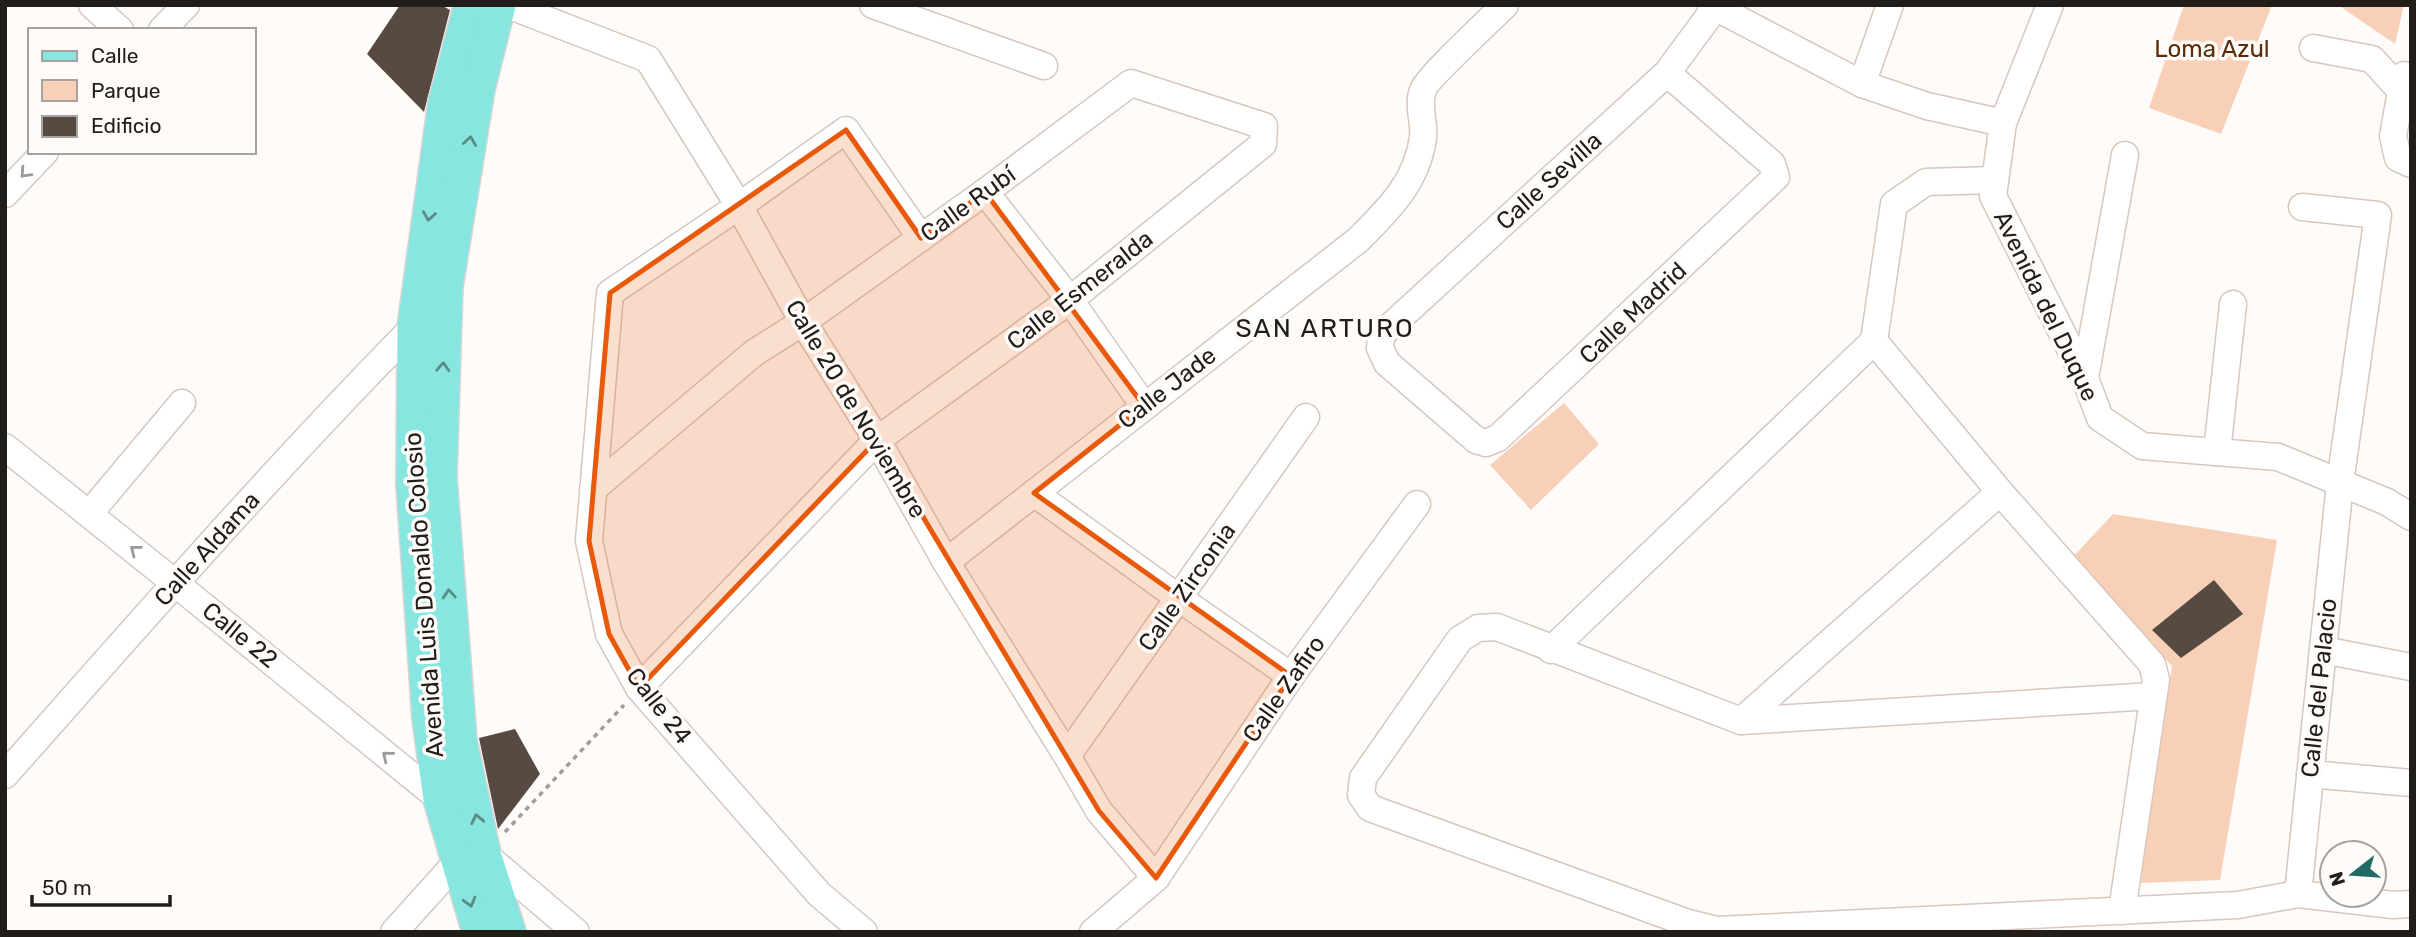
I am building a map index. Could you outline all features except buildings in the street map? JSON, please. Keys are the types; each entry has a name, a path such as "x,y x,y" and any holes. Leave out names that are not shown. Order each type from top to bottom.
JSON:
{"main road":[{"name":"Avenida Luis Donaldo Colosio","path":"471,5 445,102 414,327 413,485 429,719 440,799 509,932"},
{"name":"Avenida Luis Donaldo Colosio","path":"479,932 460,740 440,477 446,286 478,89 499,5"}],"street":[{"path":"92,5 118,28"},
{"path":"164,28 186,5"},
{"name":"Calle 20 de Noviembre","path":"508,5 649,59 739,206 803,322 877,440 946,562 1099,811 1156,877"},
{"path":"873,5 1044,66"},
{"name":"Calle Jade","path":"946,562 1358,240 1394,204 1418,164 1423,135 1420,107 1423,87 1505,5"},
{"path":"1861,85 1890,5"},
{"path":"1551,650 1874,341 1894,204 1926,182 1994,188 2003,123 2050,5"},
{"path":"1713,6 1861,85 1927,106 2003,123"},
{"name":"Calle Sevilla","path":"1486,443 1476,440 1387,363 1380,348 1381,335 1667,73 1713,6"},
{"path":"2313,48 2372,59 2403,83 2393,136 2398,158 2411,164"},
{"name":"Calle Madrid","path":"1486,443 1498,438 1776,177 1772,164 1667,73"},
{"name":"Calle Rubí","path":"593,489 754,353 922,238 1131,83 1264,126"},
{"name":"Calle Esmeralda","path":"639,688 877,440 1070,300 1263,144 1264,126"},
{"path":"739,206 846,131 922,238"},
{"path":"5,194 43,154"},
{"path":"2085,378 2124,155"},
{"name":"Avenida del Duque","path":"1994,188 2085,378 2100,418 2142,446 2278,457 2387,502 2411,517"},
{"path":"985,192 1070,300 1144,406"},
{"name":"Calle 24","path":"739,206 610,293 589,541 609,634 639,688 819,894 864,932"},
{"name":"Calle del Palacio","path":"2298,894 2340,483 2378,215 2302,207"},
{"path":"2217,452 2233,304"},
{"name":"Calle Aldama","path":"5,775 175,583 368,373 414,327"},
{"path":"1874,341 2000,492 2152,664 2156,680 2122,911"},
{"path":"89,514 182,403"},
{"name":"Calle Zirconia","path":"1067,756 1306,417"},
{"name":"Calle 22","path":"5,447 440,799"},
{"path":"1741,721 2000,492"},
{"path":"1034,493 1291,676"},
{"name":"Calle Zafiro","path":"1093,932 1156,877 1291,676 1417,504"},
{"path":"2152,696 1741,721 1497,627 1478,628 1460,639 1363,779 1361,795 1370,808 1685,922 1717,930 2238,905 2298,894 2393,905 2411,904"},
{"path":"2323,650 2411,667"},
{"path":"2310,774 2411,783"},
{"path":"394,932 471,858 576,932"}],"path":[{"path":"471,858 639,688"}],"highlighted area":[{"path":"846,130 921,238 985,192 1144,406 1034,493 1291,676 1156,878 1099,811 877,440 639,688 609,634 589,541 610,293"}],"green space":[{"name":"Loma Azul","path":"2184,5 2272,5 2221,134 2149,108"},
{"path":"2338,5 2404,5 2395,44"},
{"path":"1564,403 1599,444 1531,510 1490,465"},
{"path":"2113,514 2277,540 2220,880 2139,883 2172,666 2073,557"}],"district":[{"name":"SAN ARTURO","path":"1325,328"}]}
